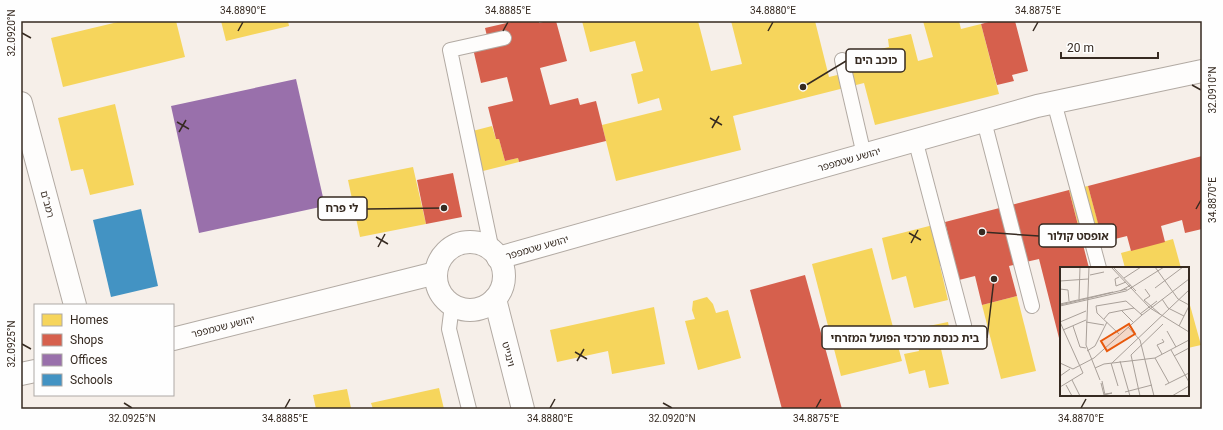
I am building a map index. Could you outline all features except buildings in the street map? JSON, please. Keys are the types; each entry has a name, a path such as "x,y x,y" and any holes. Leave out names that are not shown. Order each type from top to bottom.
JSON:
{"street":[{"name":"יהושע שטמפפר","path":"495,254 864,155 915,139 1037,106 1202,70"},
{"name":"רמב\"ם","path":"21,103 75,304"},
{"path":"463,243 474,243 484,245 495,254 503,268 503,279 501,289 495,299 486,306 474,310 463,309 452,305 443,297 437,287 436,273 438,264 443,254 453,246 463,243"},
{"name":"יהושע שטמפפר","path":"174,339 436,273"},
{"name":"וינגייט","path":"495,299 523,409"},
{"path":"21,374 34,371"}],"lane":[{"path":"495,254 450,50 504,38"},
{"path":"842,60 864,155"},
{"path":"1054,102 1099,267"},
{"path":"984,121 1032,306"},
{"path":"915,139 964,325"},
{"path":"452,305 449,329 469,409"}],"place":[{"name":"כוכב הים","path":"803,87"},
{"name":"לי פרח","path":"444,208"},
{"name":"אופסט קולור","path":"982,232"},
{"name":"בית כנסת מרכזי הפועל המזרחי","path":"994,279"}]}
